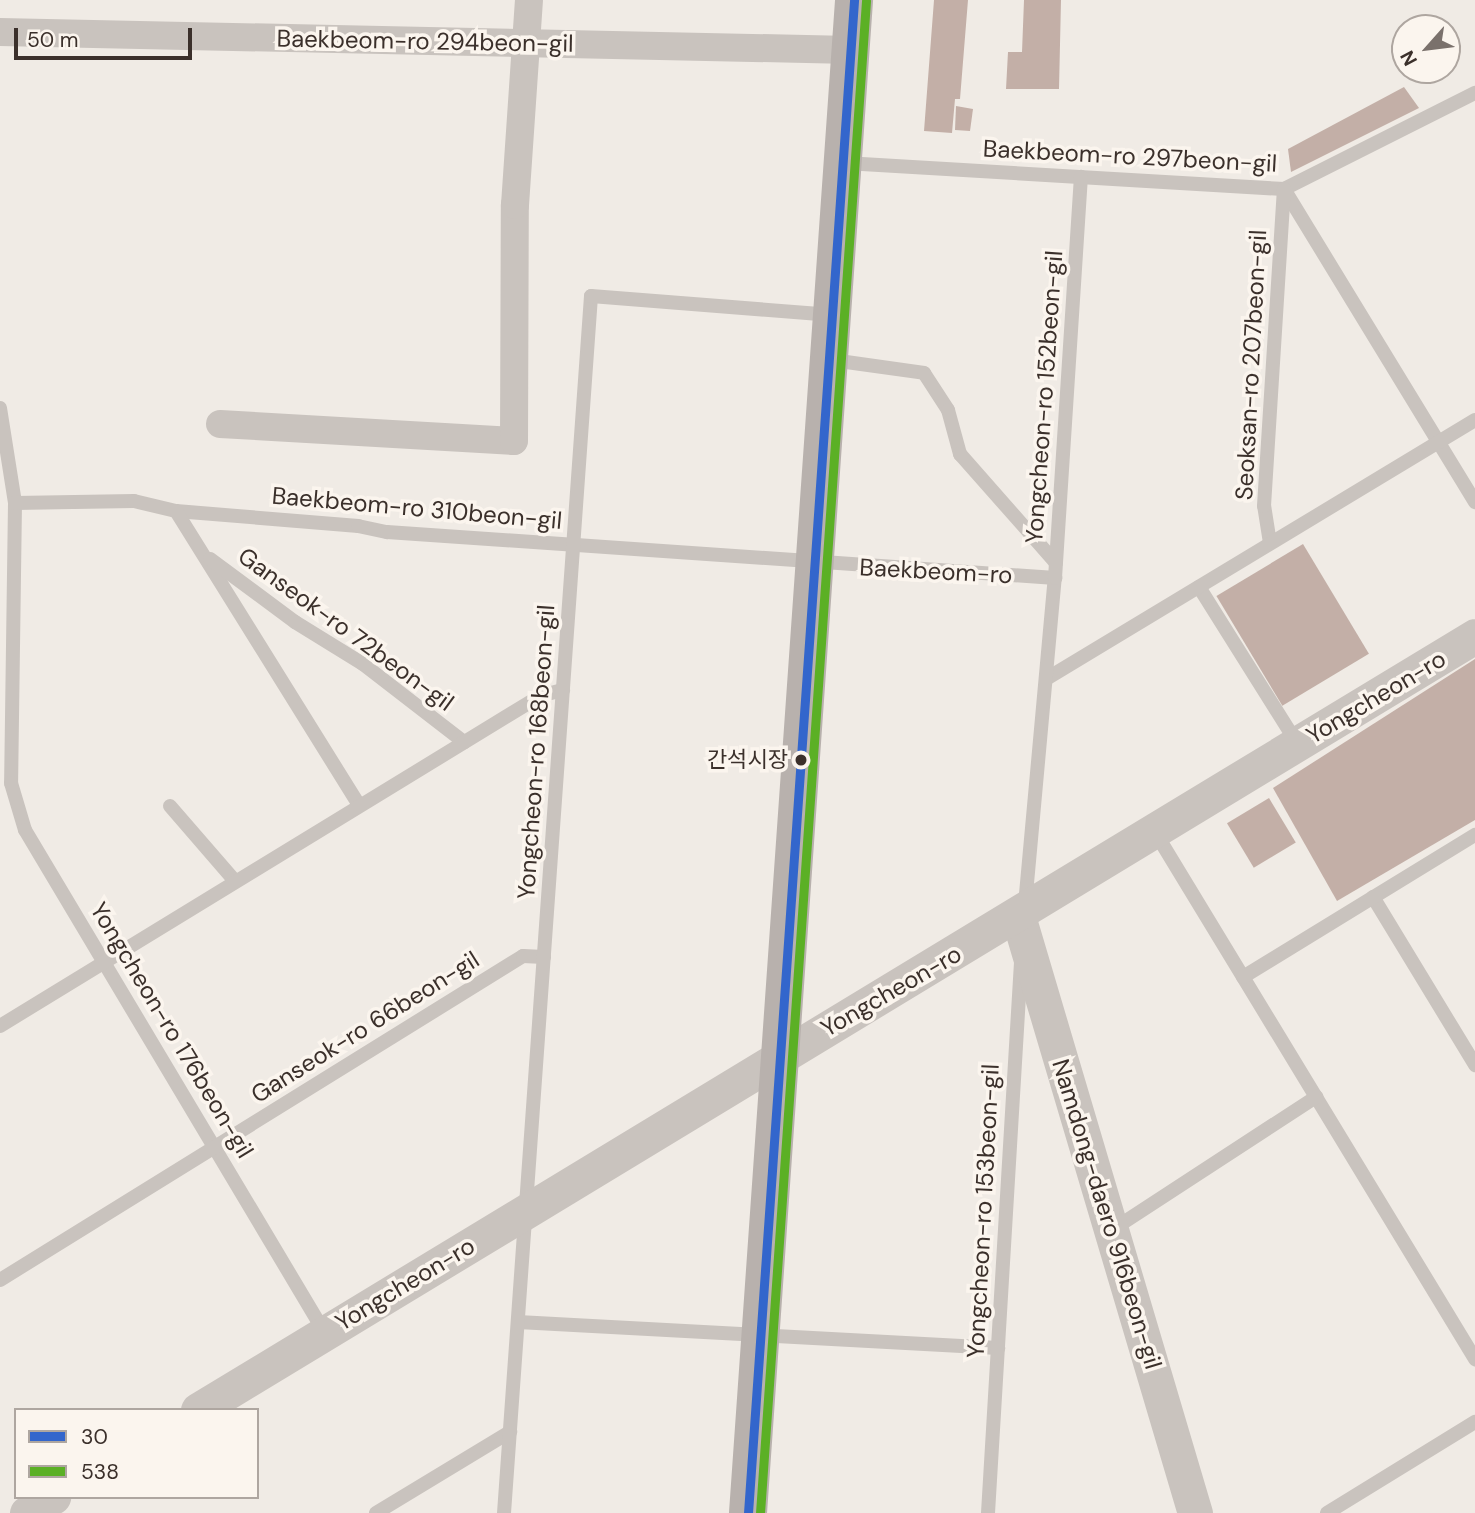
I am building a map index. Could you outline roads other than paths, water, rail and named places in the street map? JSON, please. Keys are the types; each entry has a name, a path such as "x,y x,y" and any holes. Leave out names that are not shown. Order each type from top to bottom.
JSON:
{"main road":[{"path":"748,1513 783,1054 854,0"}],"street":[{"path":"220,424 514,441 515,205 529,0"},
{"name":"Baekbeom-ro 294beon-gil","path":"0,32 851,50"},
{"name":"Yongcheon-ro","path":"201,1408 783,1054 1021,920 1155,832 1475,636"},
{"name":"Namdong-daero 916beon-gil","path":"1021,920 1195,1513"},
{"path":"27,1513 51,1499"}],"lane":[{"name":"Baekbeom-ro 297beon-gil","path":"844,163 1284,189 1475,93"},
{"name":"Yongcheon-ro 152beon-gil","path":"1021,920 1055,579 1081,177"},
{"path":"1284,189 1475,502"},
{"name":"Seoksan-ro 207beon-gil","path":"1270,543 1264,506 1284,189"},
{"name":"Yongcheon-ro 168beon-gil","path":"504,1513 591,296 833,315"},
{"name":"Baekbeom-ro","path":"830,360 925,373 948,410 960,454 1056,563"},
{"name":"Yongcheon-ro 176beon-gil","path":"0,408 15,503 7,564 6,742 11,783 24,830 325,1333"},
{"path":"1046,679 1475,420"},
{"name":"Baekbeom-ro 310beon-gil","path":"15,503 134,501 176,511 816,564"},
{"name":"Ganseok-ro 72beon-gil","path":"176,511 359,805"},
{"name":"Ganseok-ro 72beon-gil","path":"202,554 295,622 363,664 464,742"},
{"name":"Baekbeom-ro","path":"816,564 1055,579"},
{"path":"1199,587 1298,745"},
{"name":"Ganseok-ro 72beon-gil","path":"0,1026 540,696 563,690"},
{"path":"170,806 235,881"},
{"path":"1155,832 1475,1359"},
{"path":"1243,977 1475,835"},
{"path":"1373,897 1475,1065"},
{"name":"Yongcheon-ro 153beon-gil","path":"988,1513 1021,920"},
{"name":"Ganseok-ro 66beon-gil","path":"0,1280 523,956 544,957"},
{"path":"1111,1231 1316,1097"},
{"path":"518,1322 998,1348"},
{"path":"1326,1513 1352,1506 1475,1422"},
{"path":"376,1513 510,1432"}],"place":[{"name":"간석시장","path":"801,760"}]}
